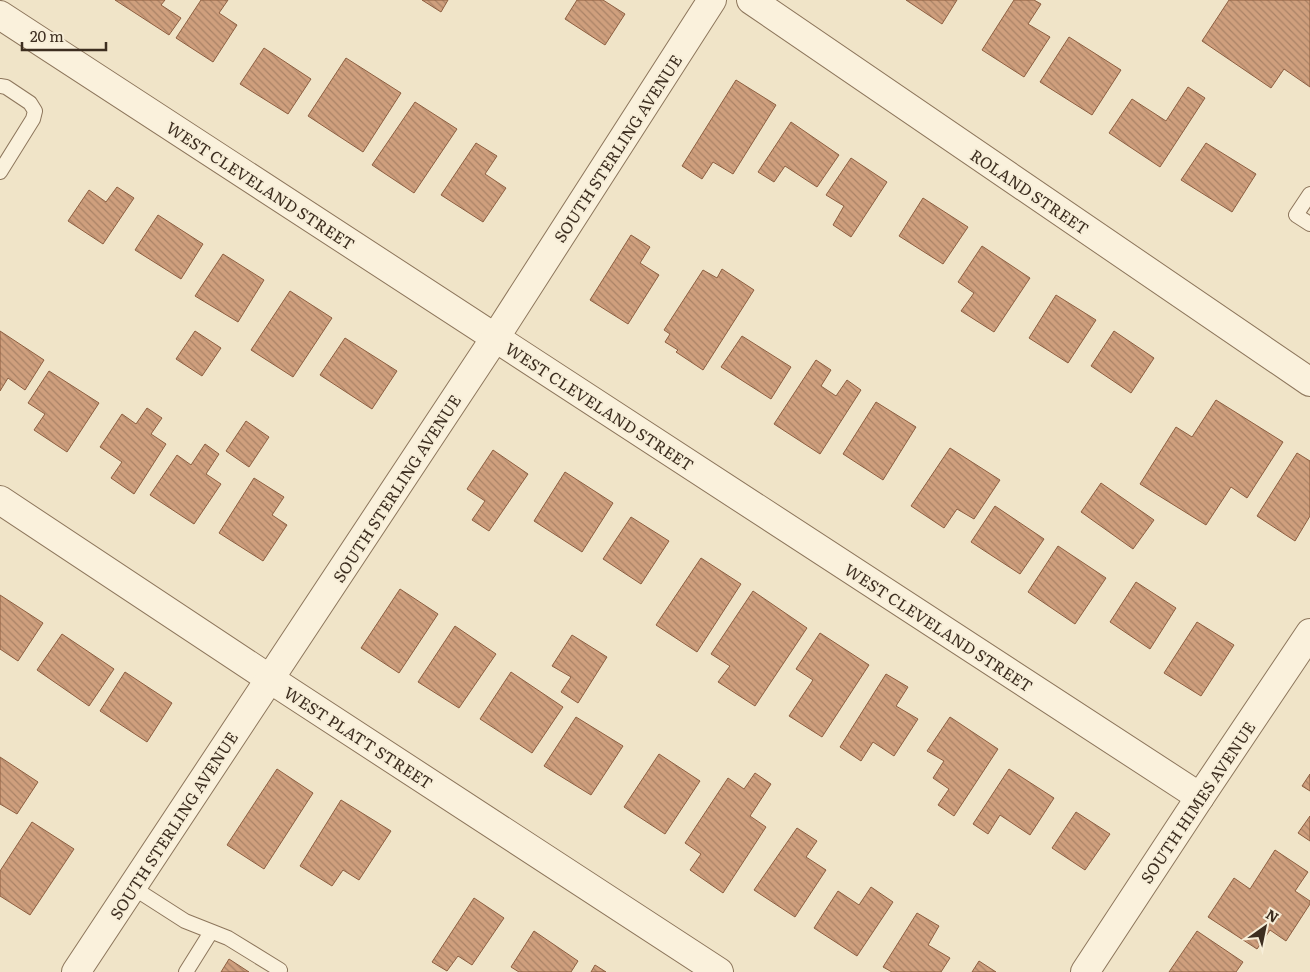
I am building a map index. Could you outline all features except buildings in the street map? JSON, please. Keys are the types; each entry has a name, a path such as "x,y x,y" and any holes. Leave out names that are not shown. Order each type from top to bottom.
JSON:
{"street":[{"name":"SOUTH STERLING AVENUE","path":"76,972 495,338 712,0"},
{"name":"ROLAND STREET","path":"751,0 1310,382"},
{"name":"WEST CLEVELAND STREET","path":"0,15 1200,797"},
{"name":"WEST PLATT STREET","path":"0,500 719,972"},
{"name":"SOUTH HIMES AVENUE","path":"1085,972 1310,633"}],"lane":[{"path":"0,86 30,103 35,111 33,119 0,172"},
{"path":"1310,194 1296,215 1310,224"},
{"path":"132,887 185,921 228,938 280,970"},
{"path":"186,972 211,932"}]}
